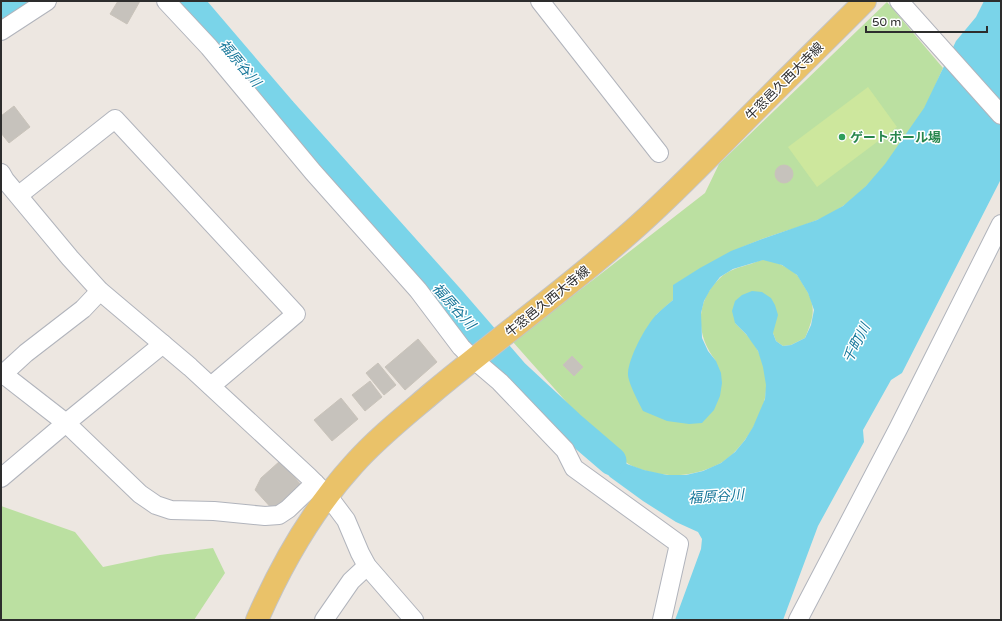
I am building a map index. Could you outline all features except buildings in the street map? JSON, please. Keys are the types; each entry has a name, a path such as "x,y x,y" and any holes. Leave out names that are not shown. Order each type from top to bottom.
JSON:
{"main road":[{"name":"牛窓邑久西大寺線","path":"257,620 288,555 307,524 321,489 354,464 378,438 475,357 508,332 634,229 865,1"}],"street":[{"path":"1,31 47,1"},
{"path":"166,1 209,47 313,172 418,290 461,347 475,357 565,450 574,468 679,544 662,620"},
{"path":"540,1 659,154"},
{"path":"899,1 1001,115"},
{"path":"210,386 296,314 115,119 7,184 100,291 210,386 321,489 346,520 360,553 368,566 414,620"},
{"path":"798,620 902,422 1001,224"},
{"path":"100,291 83,309 26,353 2,375 66,423 140,494 156,505 170,510 214,511 265,516 278,515 321,489"},
{"path":"1,478 163,344"},
{"path":"324,620 351,581 368,566"}],"green space":[{"path":"887,2 943,68 924,109 888,162 866,187 834,212 727,254 674,285 673,300 656,315 716,361 709,351 701,329 702,308 706,297 712,287 726,273 758,261 766,260 781,265 795,273 808,293 813,312 805,338 791,345 783,346 776,341 773,333 735,323 748,336 756,347 762,362 766,386 763,407 754,426 742,444 727,459 719,464 696,473 671,475 655,473 630,465 600,440 513,342 705,193 719,164"},
{"name":"ゲートボール場","path":"868,87 897,127 817,187 788,147"},
{"path":"1,506 75,532 103,567 160,555 213,548 225,573 194,620 1,620"}],"water":[{"name":"千町川","path":"984,1 1001,1 1001,179 902,373 891,380 863,430 864,442 818,526 783,620 675,620 701,549 702,539 698,532 676,522 643,501 610,477 589,453 582,436 601,441 627,464 644,470 667,475 686,475 703,471 721,463 735,452 753,427 765,399 766,385 763,367 758,351 746,334 735,323 732,311 735,301 742,295 752,291 762,292 771,298 778,315 773,333 776,341 783,346 791,345 805,338 811,325 814,310 808,293 797,275 782,265 763,260 733,269 720,277 710,290 704,301 701,313 702,338 708,351 716,361 721,373 722,383 720,396 714,410 702,423 689,424 667,421 643,411 631,386 628,373 634,351 643,334 656,315 673,300 673,285 731,251 817,220 843,206 866,186 885,164 924,108 956,41 976,17"}],"waterway":[{"path":"1,20 29,1"},
{"name":"福原谷川","path":"188,1 282,111 515,374 570,425 612,461"}],"place":[{"name":"ゲートボール場","path":"842,137"}]}
